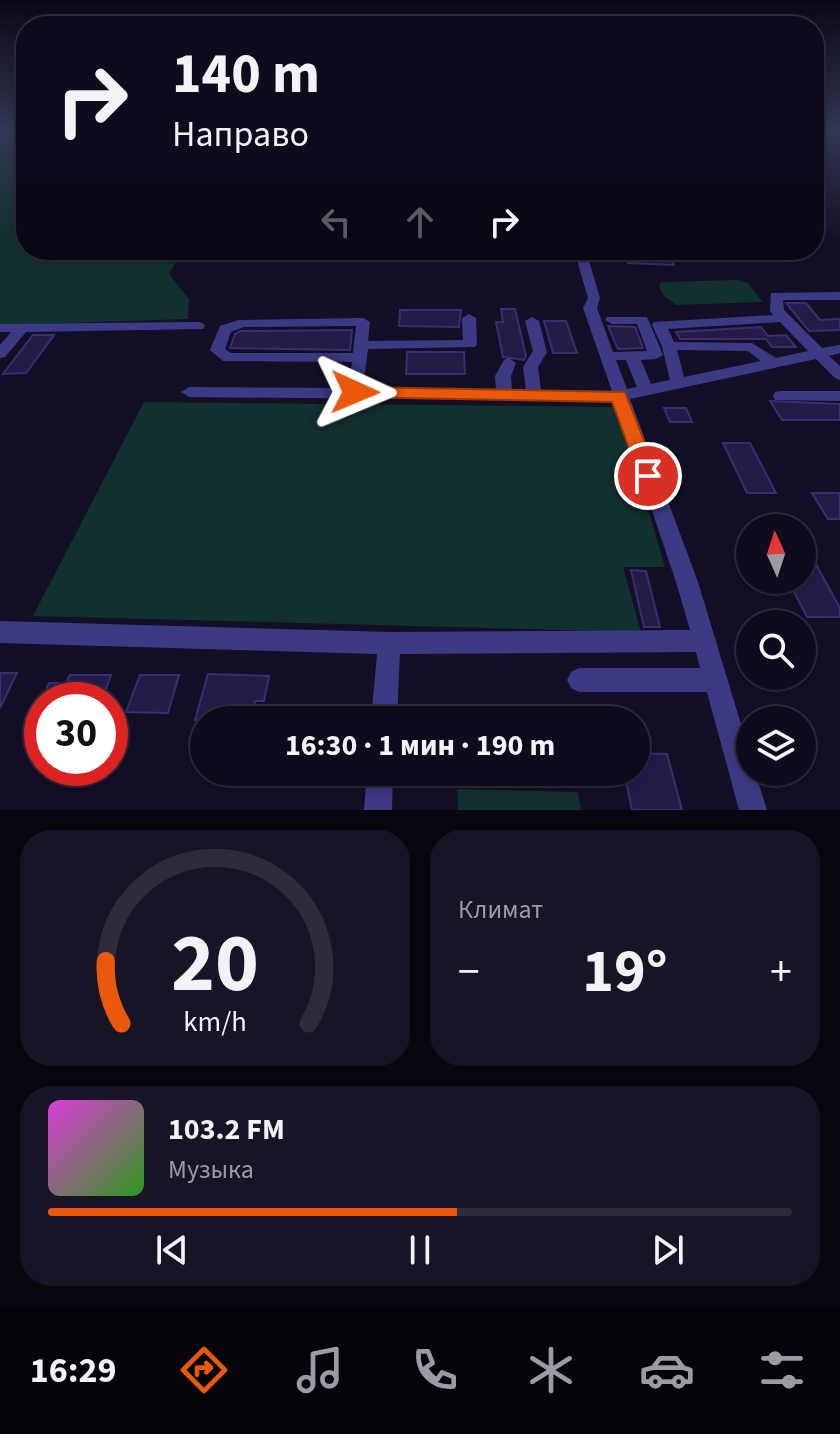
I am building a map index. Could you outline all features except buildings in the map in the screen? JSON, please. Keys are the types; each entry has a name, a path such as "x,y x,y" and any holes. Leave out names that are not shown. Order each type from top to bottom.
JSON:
{"street":[{"path":"583,260 594,298 590,308 687,582 753,810"},
{"path":"840,296 776,296 777,311 840,375"},
{"path":"355,392 361,351 363,322 243,323 225,329 217,350 228,358 361,351 470,344 469,318"},
{"path":"678,383 669,346 659,325 783,318"},
{"path":"612,320 642,320 656,355 624,357 646,390"},
{"path":"532,321 540,352 531,361 529,376 535,394"},
{"path":"0,328 198,326"},
{"path":"0,354 22,328"},
{"path":"669,346 752,347 774,364"},
{"path":"189,392 619,396 840,349"},
{"path":"504,394 503,376 509,363"},
{"path":"781,396 840,396"},
{"path":"0,632 389,643 704,641"},
{"path":"385,706 389,643"},
{"path":"579,680 715,680"},
{"path":"378,810 379,786"}],"green space":[{"path":"0,168 16,168 16,260 177,260 169,274 189,299 188,319 0,325"},
{"path":"738,280 748,283 763,302 676,305 664,296 659,286 661,282"},
{"path":"144,402 618,407 665,567 623,567 641,632 33,616"},
{"path":"457,789 578,792 581,810 458,810"}],"route":[{"path":"355,392 619,396 648,476"}]}
